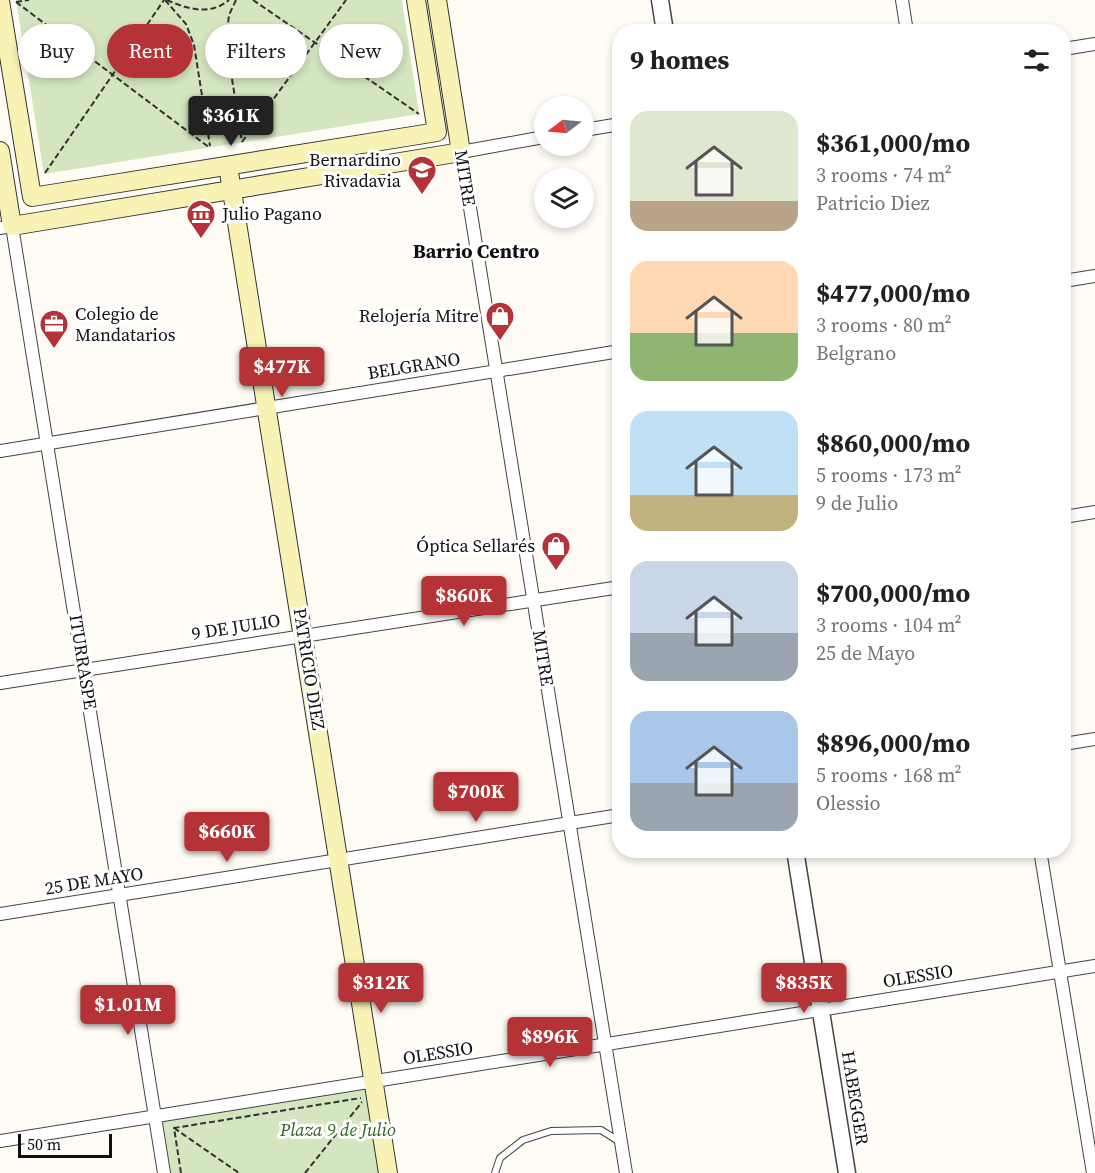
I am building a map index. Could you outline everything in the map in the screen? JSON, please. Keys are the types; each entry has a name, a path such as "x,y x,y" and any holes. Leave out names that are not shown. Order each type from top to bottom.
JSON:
{"main road":[{"name":"MITRE","path":"228,166 437,132 416,0"},
{"name":"MITRE","path":"437,0 461,152"},
{"path":"0,1 32,197 228,166"},
{"name":"ITURRASPE","path":"0,151 6,227"},
{"path":"6,227 461,152"},
{"name":"PATRICIO DIEZ","path":"228,166 304,635 370,1089 388,1173"}],"street":[{"path":"660,0 664,24"},
{"path":"902,0 906,24"},
{"path":"1071,48 1095,44"},
{"path":"594,128 612,125"},
{"path":"461,152 534,139"},
{"name":"MITRE","path":"461,152 626,1173"},
{"name":"ITURRASPE","path":"6,227 85,669 164,1173"},
{"path":"1071,280 1095,276"},
{"name":"BELGRANO","path":"0,451 612,352"},
{"path":"1071,516 1095,512"},
{"name":"9 DE JULIO","path":"0,683 612,588"},
{"path":"1071,743 1095,739"},
{"name":"25 DE MAYO","path":"0,914 612,816"},
{"name":"HABEGGER","path":"796,858 847,1173"},
{"path":"1041,858 1093,1173"},
{"name":"OLESSIO","path":"0,1141 155,1116 370,1089 606,1044 1095,966"}],"lane":[{"path":"495,1173 500,1158 523,1140 551,1131 601,1130 621,1142"}],"path":[{"path":"29,0 16,2 107,70"},
{"path":"165,0 186,24"},
{"path":"148,24 165,0"},
{"path":"165,0 187,9 207,10 229,0"},
{"path":"236,0 229,15 226,41 242,142 346,0"},
{"path":"253,0 419,114"},
{"path":"118,78 210,148 193,42"},
{"path":"44,174 110,78"},
{"path":"367,1108 370,1089"},
{"path":"174,1128 370,1089"},
{"path":"305,1173 370,1089"},
{"path":"174,1128 181,1173"},
{"path":"174,1128 239,1173"}],"green space":[{"path":"16,0 402,0 419,114 44,174 29,78 95,78 95,24 20,24"},
{"name":"Plaza 9 de Julio","path":"374,1081 388,1173 164,1173 155,1116"}],"place":[{"name":"Bernardino Rivadavia","path":"422,196"},
{"name":"Julio Pagano","path":"201,240"},
{"name":"Relojería Mitre","path":"500,342"},
{"name":"Colegio de Mandatarios","path":"54,350"},
{"name":"Óptica Sellarés","path":"556,572"}],"district":[{"name":"Barrio Centro","path":"476,251"}]}
